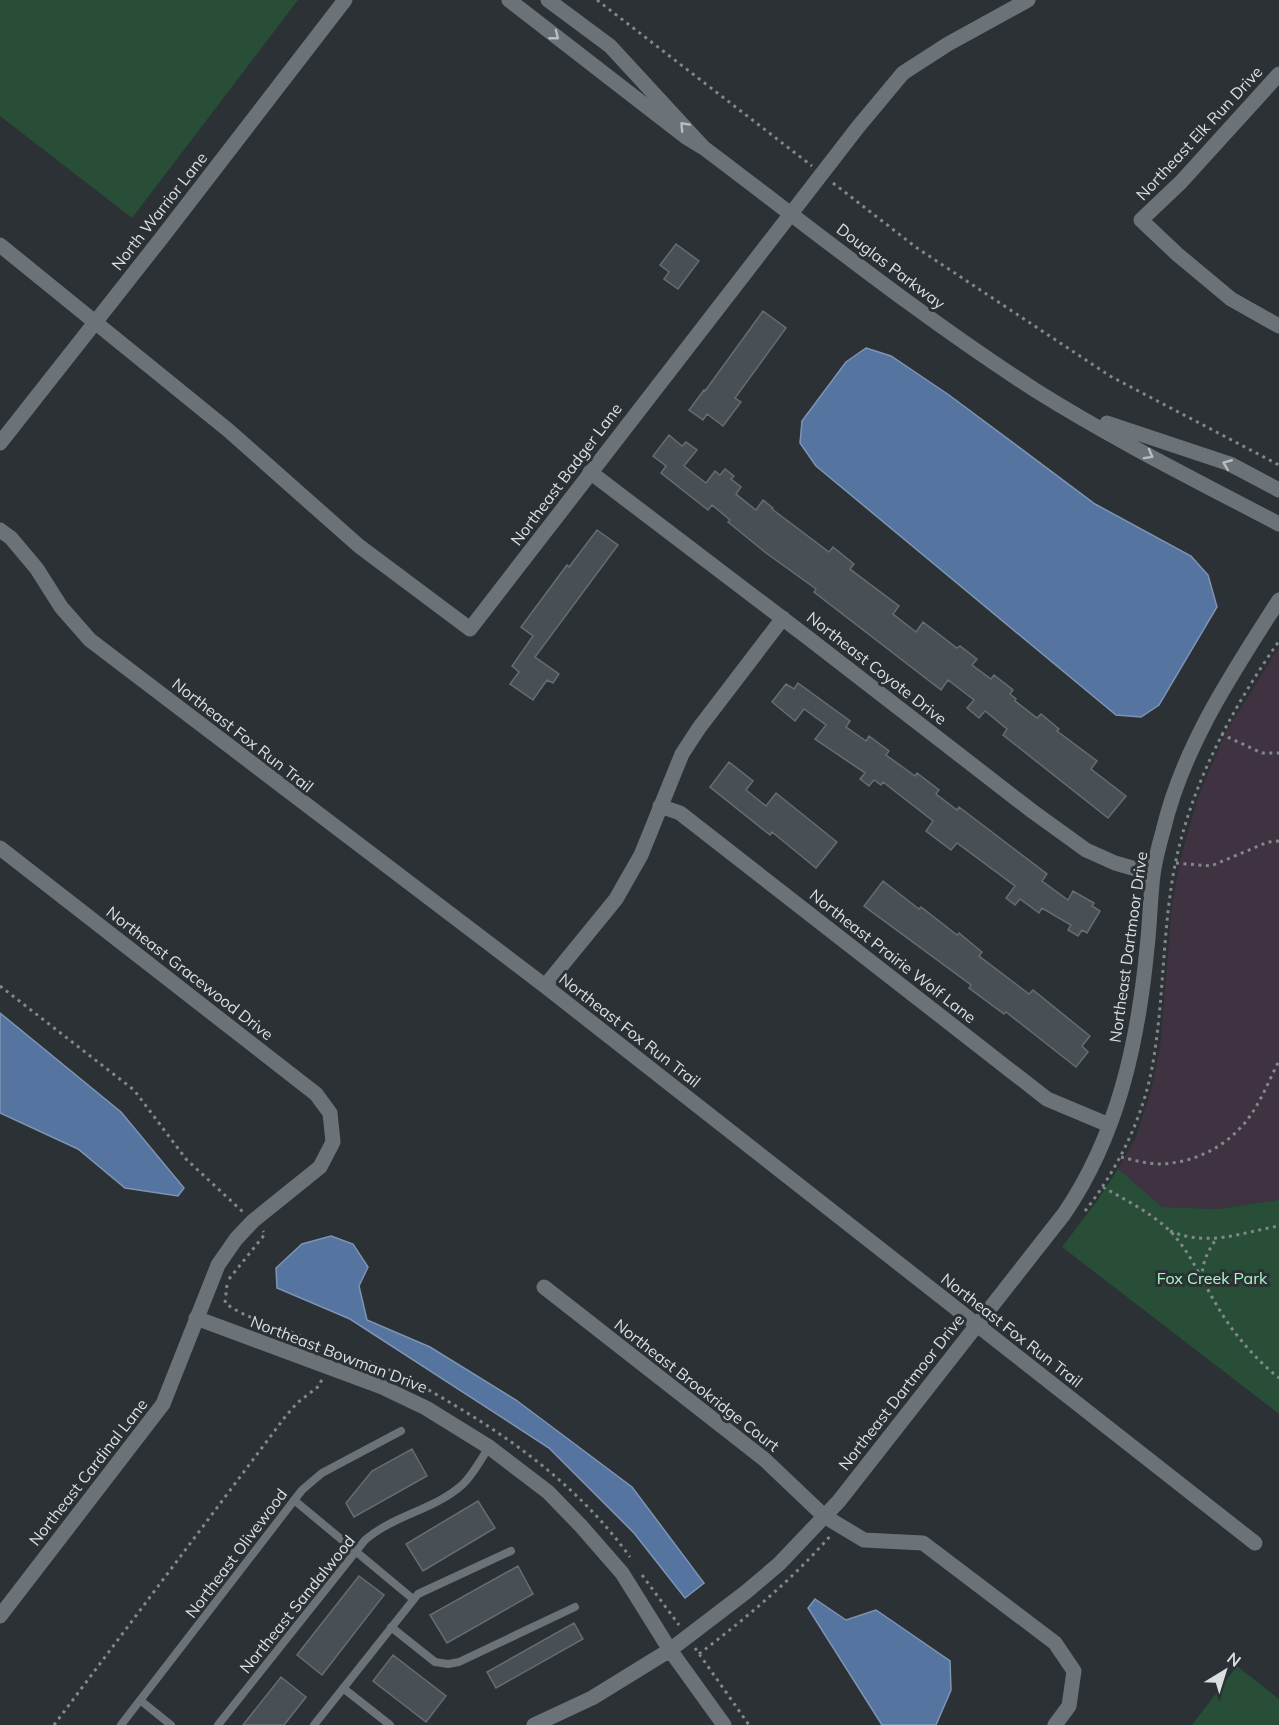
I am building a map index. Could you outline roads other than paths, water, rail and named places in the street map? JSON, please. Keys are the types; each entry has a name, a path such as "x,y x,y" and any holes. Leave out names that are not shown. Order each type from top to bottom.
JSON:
{"street":[{"name":"North Warrior Lane","path":"0,443 345,0"},
{"name":"Douglas Parkway","path":"509,0 686,137 704,148 918,310 1099,428 1279,524"},
{"name":"Douglas Parkway","path":"548,0 610,46 704,148"},
{"name":"Northeast Badger Lane","path":"95,323 228,430 359,546 470,629 821,173 903,73 948,44 1028,0"},
{"name":"Northeast Elk Run Drive","path":"1279,74 1181,182 1141,220 1177,254 1231,299 1279,326"},
{"path":"0,245 95,323"},
{"name":"Douglas Parkway","path":"1062,406 1129,432 1230,464 1279,490"},
{"name":"Northeast Coyote Drive","path":"590,472 1086,850 1114,863 1153,874"},
{"name":"Northeast Fox Run Trail","path":"0,530 37,569 61,607 90,640 545,986 1255,1543"},
{"name":"Northeast Dartmoor Drive","path":"534,1725 592,1698 670,1650 771,1571 839,1501 1081,1189 1096,1160 1130,1062 1147,948 1153,874 1177,783 1206,720 1279,600"},
{"path":"545,986 616,899 641,855 681,754 783,618"},
{"name":"Northeast Prairie Wolf Lane","path":"660,806 680,813 1047,1099 1108,1125"},
{"name":"Northeast Gracewood Drive","path":"0,848 315,1094 330,1113 333,1142"},
{"name":"Northeast Cardinal Lane","path":"0,1616 163,1404 218,1265 236,1239 253,1221 320,1167 333,1142"},
{"name":"Northeast Brookridge Court","path":"544,1287 764,1459 824,1516 864,1540 923,1543 1055,1643 1074,1671 1070,1706 1055,1725"},
{"name":"Northeast Bowman Drive","path":"196,1318 382,1387 426,1408 489,1447 548,1492 622,1573 670,1650 724,1725"}],"lane":[{"name":"Northeast Olivewood","path":"120,1725 307,1485 322,1473 401,1431"},
{"name":"Northeast Sandalwood","path":"218,1725 355,1551 378,1529 438,1502 464,1484 489,1447"},
{"path":"294,1500 413,1599"},
{"path":"314,1725 417,1594 511,1551"},
{"path":"391,1627 435,1662 448,1664 459,1662 575,1607"},
{"path":"344,1688 390,1725"},
{"path":"140,1700 171,1725"}],"water":[{"path":"866,348 891,356 949,395 1095,504 1191,556 1208,575 1217,607 1159,705 1141,717 1116,715 816,466 800,443 802,421 846,362"},
{"path":"0,1013 121,1112 184,1188 178,1196 125,1188 78,1149 0,1113"},
{"path":"331,1236 353,1244 368,1267 359,1286 367,1320 430,1347 516,1400 632,1487 704,1583 685,1598 634,1533 549,1448 350,1319 277,1288 276,1268 302,1244"},
{"path":"815,1599 846,1620 876,1610 950,1661 951,1690 936,1725 882,1725 808,1608"}],"park label":[{"name":"Fox Creek Park","path":"1212,1278"}]}
